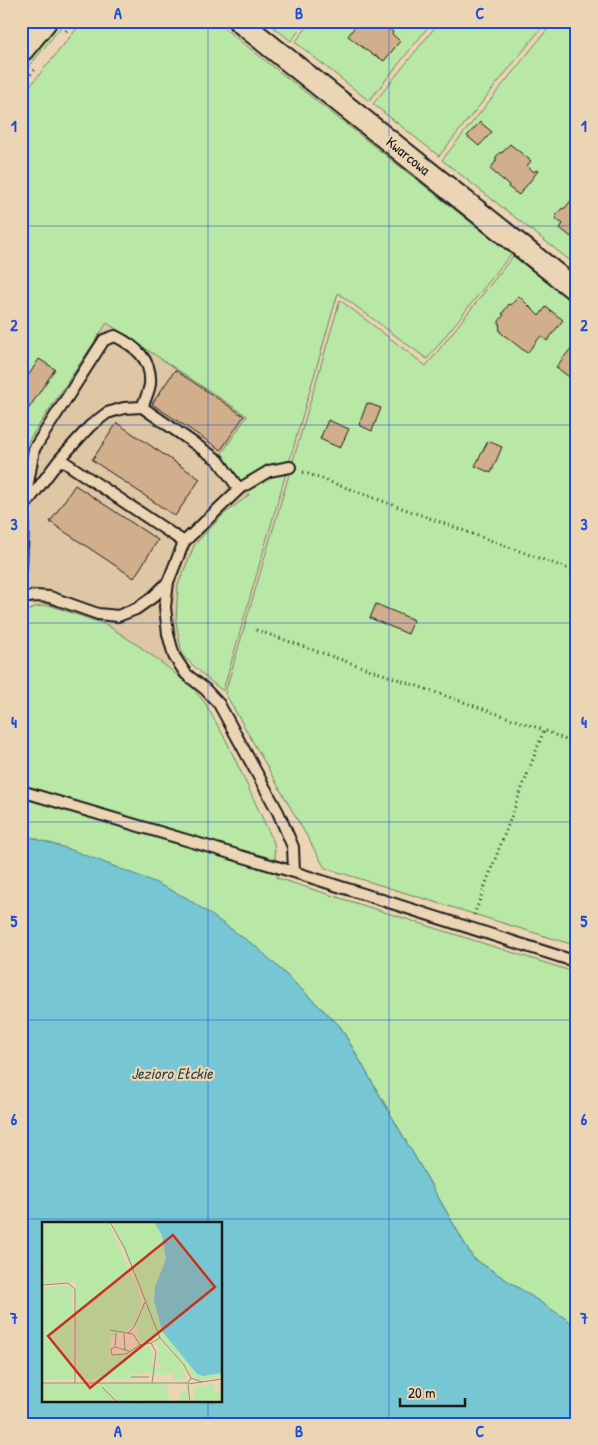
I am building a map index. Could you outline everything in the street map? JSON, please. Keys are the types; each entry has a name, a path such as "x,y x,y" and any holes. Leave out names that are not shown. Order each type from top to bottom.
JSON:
{"street":[{"path":"21,48 43,21"},
{"name":"Kwarcowa","path":"239,21 577,291"}],"lane":[{"path":"21,568 24,506 34,449 104,340 115,336 138,351 145,362 148,368 150,385 142,407"},
{"path":"24,506 60,459 90,426 107,414 124,408 142,407 218,460 238,489"},
{"path":"60,459 184,542"},
{"path":"290,467 269,471 238,489 184,542 168,582 165,607 168,634 174,656 186,674 205,689 219,704 278,812 293,847 294,872"},
{"path":"21,598 50,596 98,614 118,616 136,609 154,597 168,582"},
{"path":"21,790 294,872 577,962"}],"path":[{"path":"290,467 577,572"},
{"path":"256,630 544,730 577,746"},
{"path":"470,927 544,730"}],"shaded area":[{"path":"107,322 247,416 222,453 249,495 176,621 182,655 167,667 139,646 49,605 35,607 21,600 21,452"}],"green space":[{"path":"56,21 66,21 21,76 21,64"},
{"path":"83,21 215,21 511,254 427,359 338,293 223,691 182,655 176,621 178,585 195,544 223,515 249,495 222,453 247,416 107,323 21,452 21,97"},
{"path":"266,21 306,21 291,41"},
{"path":"312,21 433,21 369,101 295,42"},
{"path":"440,21 547,21 439,156 373,104"},
{"path":"554,21 577,21 577,266 442,160"},
{"path":"513,256 577,306 577,946 325,868 225,693 340,300 426,366"},
{"path":"49,605 107,625 139,646 192,687 205,703 227,742 274,843 277,878 577,973 577,1355 571,1323 473,1258 340,1026 281,970 242,980 45,842 21,834 21,615 35,607"}],"water":[{"name":"Jezioro Ełckie","path":"21,834 72,850 152,881 187,898 258,948 340,1026 473,1258 577,1326 577,1424 21,1424"}],"building":[{"path":"359,21 380,21 400,41 384,61 374,56 348,36"},
{"path":"480,122 492,132 479,146 467,136"},
{"path":"510,144 531,161 527,166 534,172 538,171 519,195 490,169 499,153 503,152"},
{"path":"574,197 577,199 576,241 560,228 563,224 556,219 561,209 565,208"},
{"path":"519,296 539,316 546,307 563,320 547,341 541,336 527,353 500,332 499,321 504,315 502,314 509,304 511,305"},
{"path":"577,341 577,383 556,367"},
{"path":"39,359 55,369 21,420 21,387"},
{"path":"175,370 244,416 221,450 152,404"},
{"path":"367,403 381,408 372,431 359,425"},
{"path":"328,420 349,429 340,448 320,439"},
{"path":"117,423 200,479 175,516 92,460"},
{"path":"488,441 502,447 491,473 475,466"},
{"path":"75,485 158,540 134,578 50,522"},
{"path":"376,604 414,620 408,634 370,618"}]}
